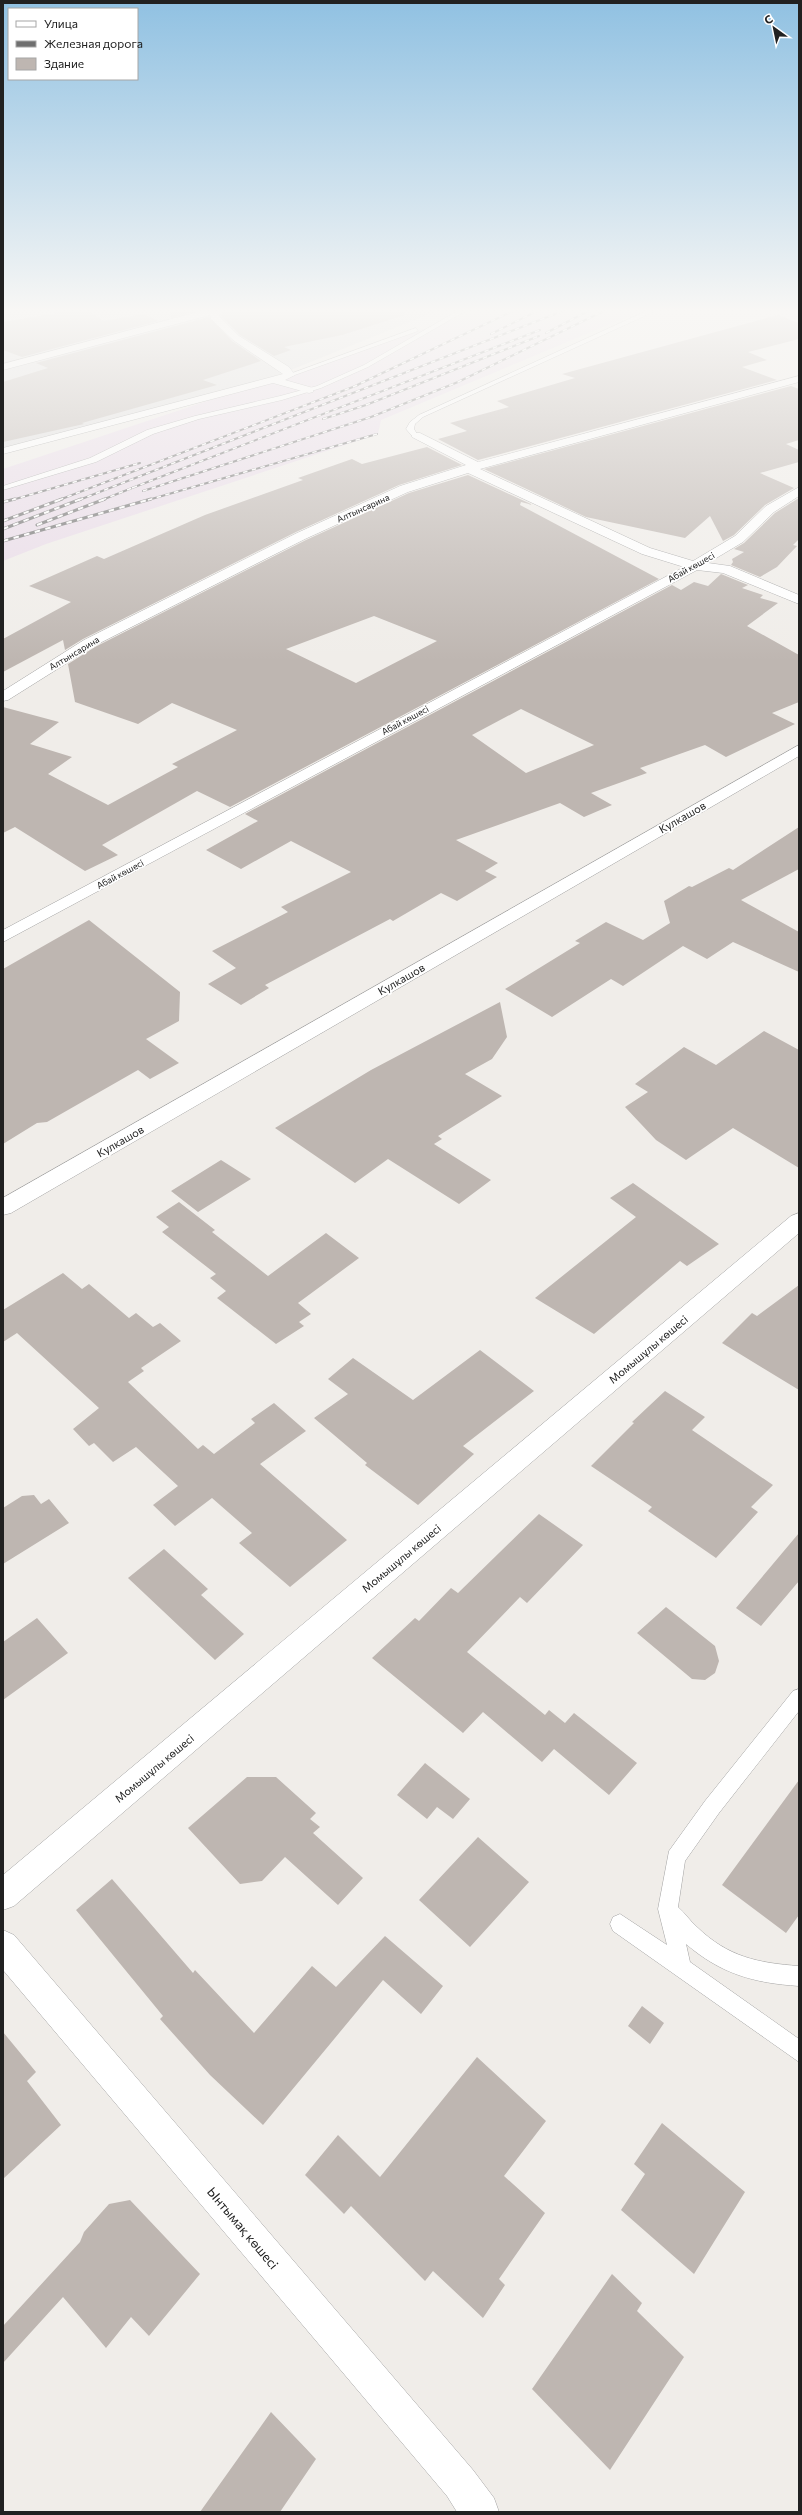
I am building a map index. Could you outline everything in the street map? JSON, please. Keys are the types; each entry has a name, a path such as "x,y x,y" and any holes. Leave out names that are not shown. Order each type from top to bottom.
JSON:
{"street":[{"path":"3,451 97,426"},
{"name":"Алтынсарина","path":"3,698 89,643 301,536 404,489 473,467 624,426"},
{"path":"416,435 473,467 646,551 695,566 724,569 799,600"},
{"name":"Абай көшесі","path":"3,937 433,705 695,566 739,540 770,509 799,491"},
{"name":"Кулкашов","path":"3,1208 799,750"},
{"name":"Момышұлы көшесі","path":"3,1895 799,1221"},
{"name":"Ынтымақ көшесі","path":"3,1946 460,2483 480,2512"}],"lane":[{"path":"3,488 93,460 150,432 167,426"},
{"path":"411,426 410,429 416,435"},
{"path":"682,1968 668,1909 676,1858 712,1807 799,1696"},
{"path":"668,1909 687,1934 714,1954 763,1973 799,1976"},
{"path":"620,1924 799,2052"}],"shaded area":[{"path":"3,426 94,426 3,450"},
{"path":"131,426 380,426 378,434 46,544 3,561 3,469"}],"building":[{"path":"3,426 73,426 3,442"},
{"path":"457,426 604,426 478,460 438,439 467,431"},
{"path":"642,426 799,426 799,440 786,444 799,450 799,462 760,473 794,488 765,505 734,535 723,541 710,516 685,538 586,517 484,469"},
{"path":"427,447 462,465 399,485 296,532 83,639 65,650 63,640 3,672 3,639 71,602 29,586 97,556 104,559 205,515 303,480 298,478 352,459 362,464"},
{"path":"468,475 533,505 521,502 520,505 659,579 230,807 197,791 102,845 118,855 85,871 15,827 3,833 3,707 59,722 30,744 72,757 48,774 108,805 178,767 172,764 237,730 172,703 138,724 75,702 68,664 95,647 306,540 409,493","holes":["374,616 437,641 356,683 286,649"]},
{"path":"799,498 799,539 793,545 797,546 777,567 760,577 731,565 733,562 732,559 744,552 734,549 744,543 775,513"},
{"path":"721,574 748,585 742,588 763,595 760,598 778,603 747,626 799,655 799,702 772,713 795,724 726,757 705,745 640,768 647,773 591,793 612,805 584,817 560,803 456,840 498,863 485,871 497,877 457,901 441,893 393,921 390,919 265,985 269,988 241,1005 208,984 236,968 212,951 288,912 281,907 351,872 291,841 241,869 206,850 258,821 245,814 672,585 681,590 694,582 708,586","holes":["521,709 594,745 526,773 472,735"]},
{"path":"799,827 799,869 741,900 799,932 799,972 733,942 707,959 683,946 623,986 611,979 552,1017 505,989 580,943 575,941 606,922 643,940 670,923 664,901 689,886 692,887 729,868 733,870"},
{"path":"89,920 180,992 179,1021 146,1039 179,1063 150,1079 138,1070 47,1122 37,1123 3,1144 3,969"},
{"path":"500,1002 507,1037 492,1059 465,1074 502,1096 438,1136 442,1139 434,1144 491,1180 459,1204 388,1159 355,1183 275,1128 371,1070"},
{"path":"764,1031 799,1050 799,1168 733,1128 686,1160 656,1140 625,1107 648,1092 635,1084 684,1047 716,1065"},
{"path":"221,1160 251,1179 198,1212 171,1191"},
{"path":"633,1183 719,1244 687,1266 680,1261 594,1334 535,1298 636,1217 610,1198"},
{"path":"179,1202 215,1230 212,1232 268,1276 326,1233 359,1258 298,1303 311,1314 299,1322 304,1326 276,1344 217,1298 226,1291 210,1278 216,1274 162,1232 169,1227 156,1217"},
{"path":"63,1273 82,1289 89,1284 129,1318 136,1313 153,1327 160,1323 181,1341 141,1368 144,1371 128,1382 198,1449 203,1445 214,1454 255,1423 251,1419 274,1403 306,1431 260,1464 347,1540 290,1587 239,1543 252,1533 212,1498 175,1526 153,1505 178,1486 136,1447 113,1462 94,1443 89,1446 73,1429 99,1408 17,1333 3,1342 3,1310"},
{"path":"799,1285 799,1390 722,1343 752,1313 757,1316"},
{"path":"480,1350 534,1391 463,1446 474,1454 418,1505 365,1465 367,1463 314,1418 348,1394 328,1379 353,1358 413,1400"},
{"path":"665,1391 705,1417 692,1430 773,1485 751,1507 758,1512 716,1558 648,1511 652,1507 591,1466 634,1423 632,1422"},
{"path":"34,1495 41,1504 49,1499 69,1523 3,1564 3,1508 22,1496"},
{"path":"539,1514 583,1545 527,1603 520,1597 467,1652 545,1715 549,1710 565,1723 574,1713 637,1763 609,1795 554,1749 542,1762 483,1712 463,1733 372,1658 415,1618 419,1621 451,1588 458,1593"},
{"path":"799,1533 799,1581 761,1626 736,1608"},
{"path":"164,1549 208,1589 201,1595 244,1634 215,1660 128,1578"},
{"path":"666,1607 715,1646 719,1661 715,1673 705,1680 692,1679 637,1633"},
{"path":"37,1618 68,1653 3,1700 3,1642"},
{"path":"425,1763 470,1799 453,1819 437,1807 427,1819 397,1795"},
{"path":"247,1777 276,1777 316,1813 310,1819 320,1827 313,1833 363,1878 338,1905 285,1857 262,1881 240,1884 188,1828"},
{"path":"799,1780 799,1915 786,1933 722,1885"},
{"path":"478,1837 529,1882 470,1947 419,1900"},
{"path":"112,1879 193,1973 195,1970 254,2033 312,1966 336,1987 385,1936 443,1986 421,2014 383,1980 263,2125 210,2075 160,2019 163,2016 76,1910"},
{"path":"642,2006 664,2023 650,2044 628,2026"},
{"path":"3,2032 36,2072 27,2081 61,2125 3,2179"},
{"path":"477,2057 546,2121 504,2176 545,2213 499,2279 505,2285 483,2318 433,2271 425,2281 351,2206 344,2214 305,2175 338,2135 380,2177"},
{"path":"662,2123 745,2192 694,2274 621,2210 645,2174 634,2164"},
{"path":"130,2200 200,2274 149,2336 131,2317 106,2348 63,2297 3,2363 3,2326 80,2242 84,2232 109,2204"},
{"path":"612,2274 642,2303 637,2311 684,2357 610,2470 532,2389"},
{"path":"271,2412 316,2459 280,2512 200,2512"}],"railway":[{"path":"59,500 250,426"},
{"path":"79,500 268,426"},
{"path":"132,488 291,426"},
{"path":"143,491 342,426"},
{"path":"148,500 377,434"},
{"path":"12,500 140,463"},
{"path":"132,488 137,486"},
{"path":"102,500 132,488"},
{"path":"3,502 15,499"},
{"path":"3,521 62,499"},
{"path":"3,529 81,499"},
{"path":"37,525 105,499"},
{"path":"3,541 151,499"}]}
